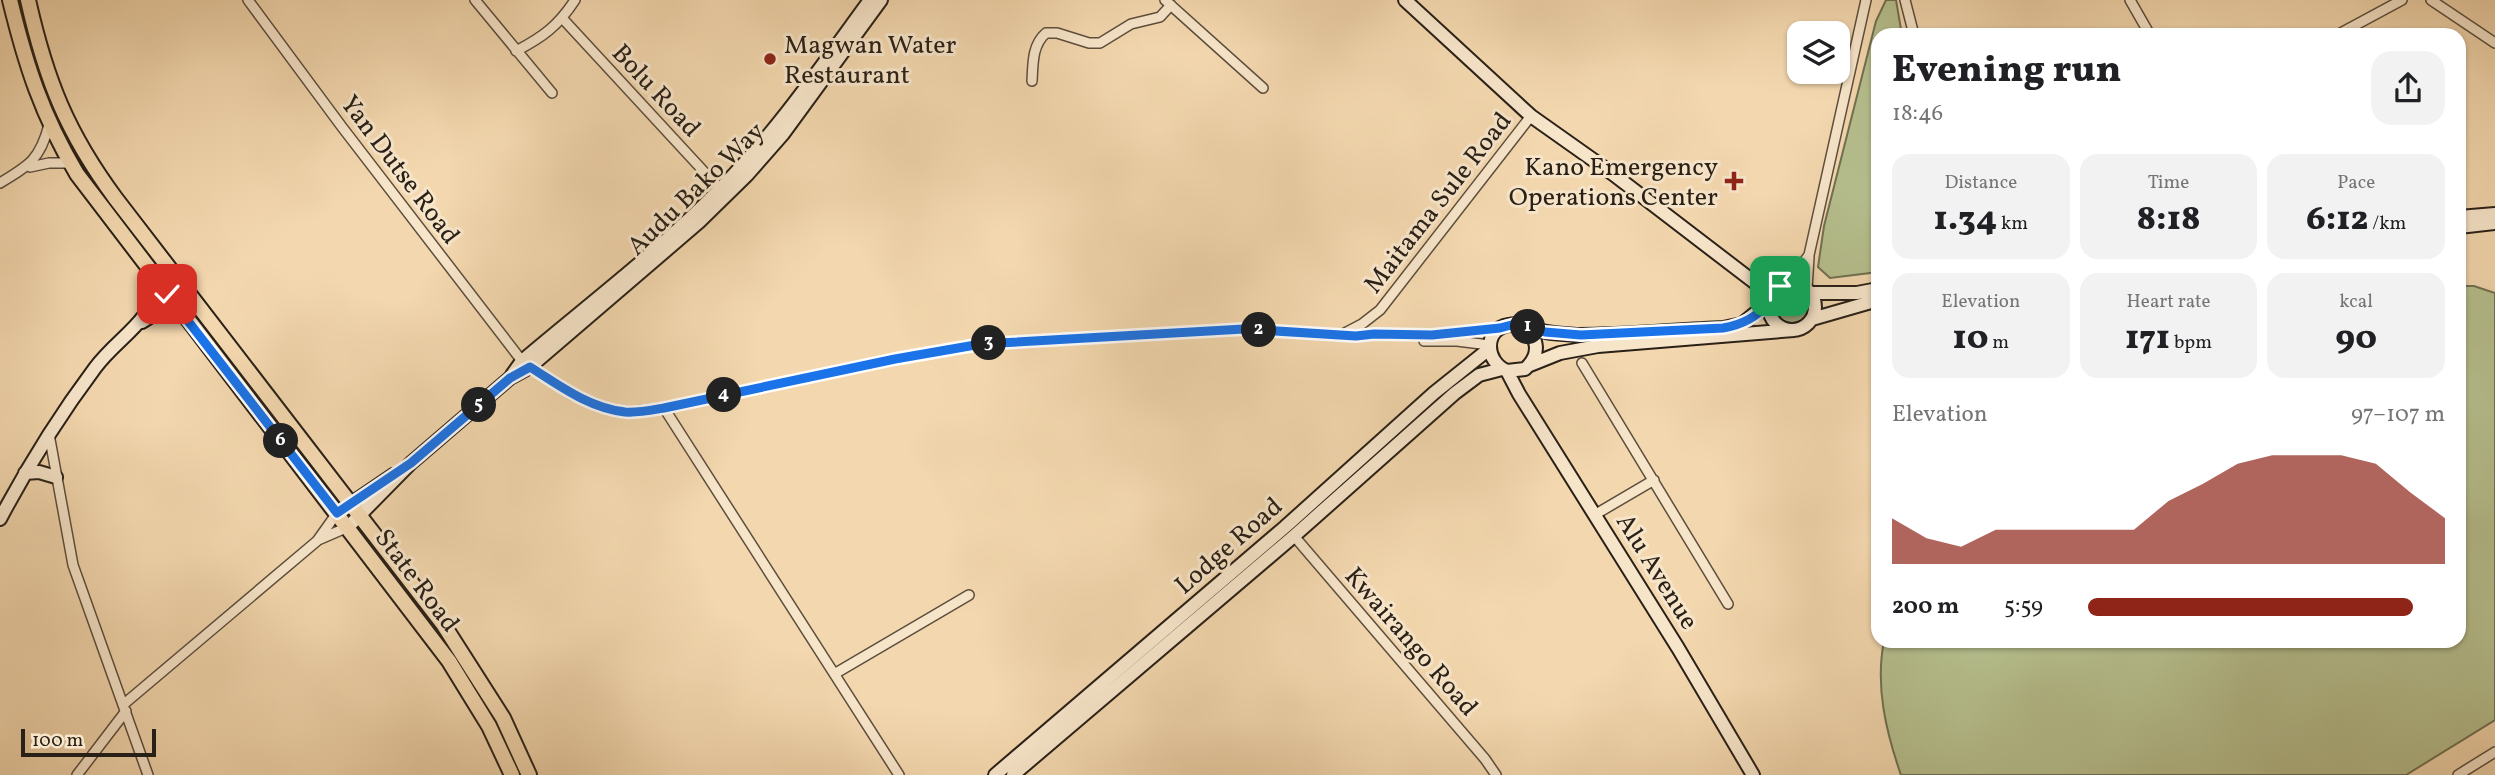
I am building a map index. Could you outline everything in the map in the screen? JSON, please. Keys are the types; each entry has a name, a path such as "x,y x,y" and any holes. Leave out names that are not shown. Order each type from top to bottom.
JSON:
{"main road":[{"name":"State Road","path":"10,0 29,76 49,125 70,163 449,661 488,726 512,775"},
{"name":"State Road","path":"27,0 43,64 79,147 459,647 503,718 529,775"}],"street":[{"name":"Yan Dutse Road","path":"248,0 342,127 526,364"},
{"path":"475,0 552,93"},
{"path":"516,51 535,41 563,19 575,0"},
{"name":"Audu Bako Way","path":"348,527 411,463 526,364 720,189 775,128 870,0"},
{"name":"Audu Bako Way","path":"526,364 699,222 733,189 783,134 881,0"},
{"path":"1405,0 1531,116 1613,174 1770,299 1772,319 1786,330 1801,328 1812,319 1871,302"},
{"path":"1812,319 1815,304 1809,291 1809,255 1866,0"},
{"path":"1905,0 1912,28"},
{"path":"2130,0 2146,28"},
{"path":"2350,28 2402,0"},
{"path":"2431,0 2495,43"},
{"path":"1032,81 1033,58 1039,41 1046,33 1100,43 1131,24 1160,17 1168,3 1263,88"},
{"name":"Bolu Road","path":"563,19 720,189"},
{"name":"Maitama Sule Road","path":"1339,336 1362,324 1380,310 1531,116"},
{"path":"0,183 25,168 39,154 49,125"},
{"path":"25,168 49,163 70,163"},
{"path":"2466,216 2495,214"},
{"path":"2466,226 2495,223"},
{"path":"526,364 573,394 607,408 627,412 664,408 895,359 981,344 1244,329 1356,336 1432,335 1507,325 1581,335 1723,328 1742,324 1770,299 1780,286 1788,283 1809,255"},
{"path":"0,519 49,434 97,365 139,324 153,305 159,283"},
{"path":"1788,283 1809,291 1857,293 1871,290"},
{"path":"139,324 153,315 178,307"},
{"path":"1500,328 1493,335 1489,347 1493,361 1515,369 1535,358 1537,349 1530,331 1522,326"},
{"name":"Lodge Road","path":"1013,775 1479,375 1515,369 1560,353 1598,346 1794,330"},
{"path":"1356,336 1375,340 1457,341 1489,347"},
{"name":"Lodge Road","path":"995,775 1285,527 1489,347"},
{"path":"1582,363 1728,604"},
{"name":"Alu Avenue","path":"1515,369 1519,394 1753,775"},
{"path":"664,408 899,775"},
{"path":"49,434 73,565 148,775"},
{"name":"Audu Bako Way","path":"337,513 411,463"},
{"path":"25,473 39,472 56,477"},
{"path":"1595,514 1654,480"},
{"path":"77,775 125,708 317,541 337,513"},
{"path":"317,541 348,527"},
{"name":"Kwairango Road","path":"1294,536 1496,775"},
{"path":"836,673 969,595"},
{"path":"2458,775 2495,751"}],"green space":[{"path":"1886,0 1896,0 1901,28 1874,28"},
{"path":"1871,41 1871,273 1830,278 1818,267 1824,226"},
{"path":"2466,286 2495,293 2495,720 2406,775 1901,775 1881,692 1883,648 2466,648"},
{"path":"1791,289 1804,294 1809,307 1804,320 1791,325 1778,320 1773,307 1778,294"}],"place":[{"name":"Magwan Water Restaurant","path":"770,59"},
{"name":"Kano Emergency Operations Center","path":"1734,181"}],"route":[{"path":"167,294 337,513 411,463 510,378 530,367 590,402 627,412 664,408 895,359 981,344 1244,329 1356,336 1432,335 1515,324 1545,332 1581,335 1723,328 1742,324 1750,319 1769,302 1771,295 1780,286"}]}
